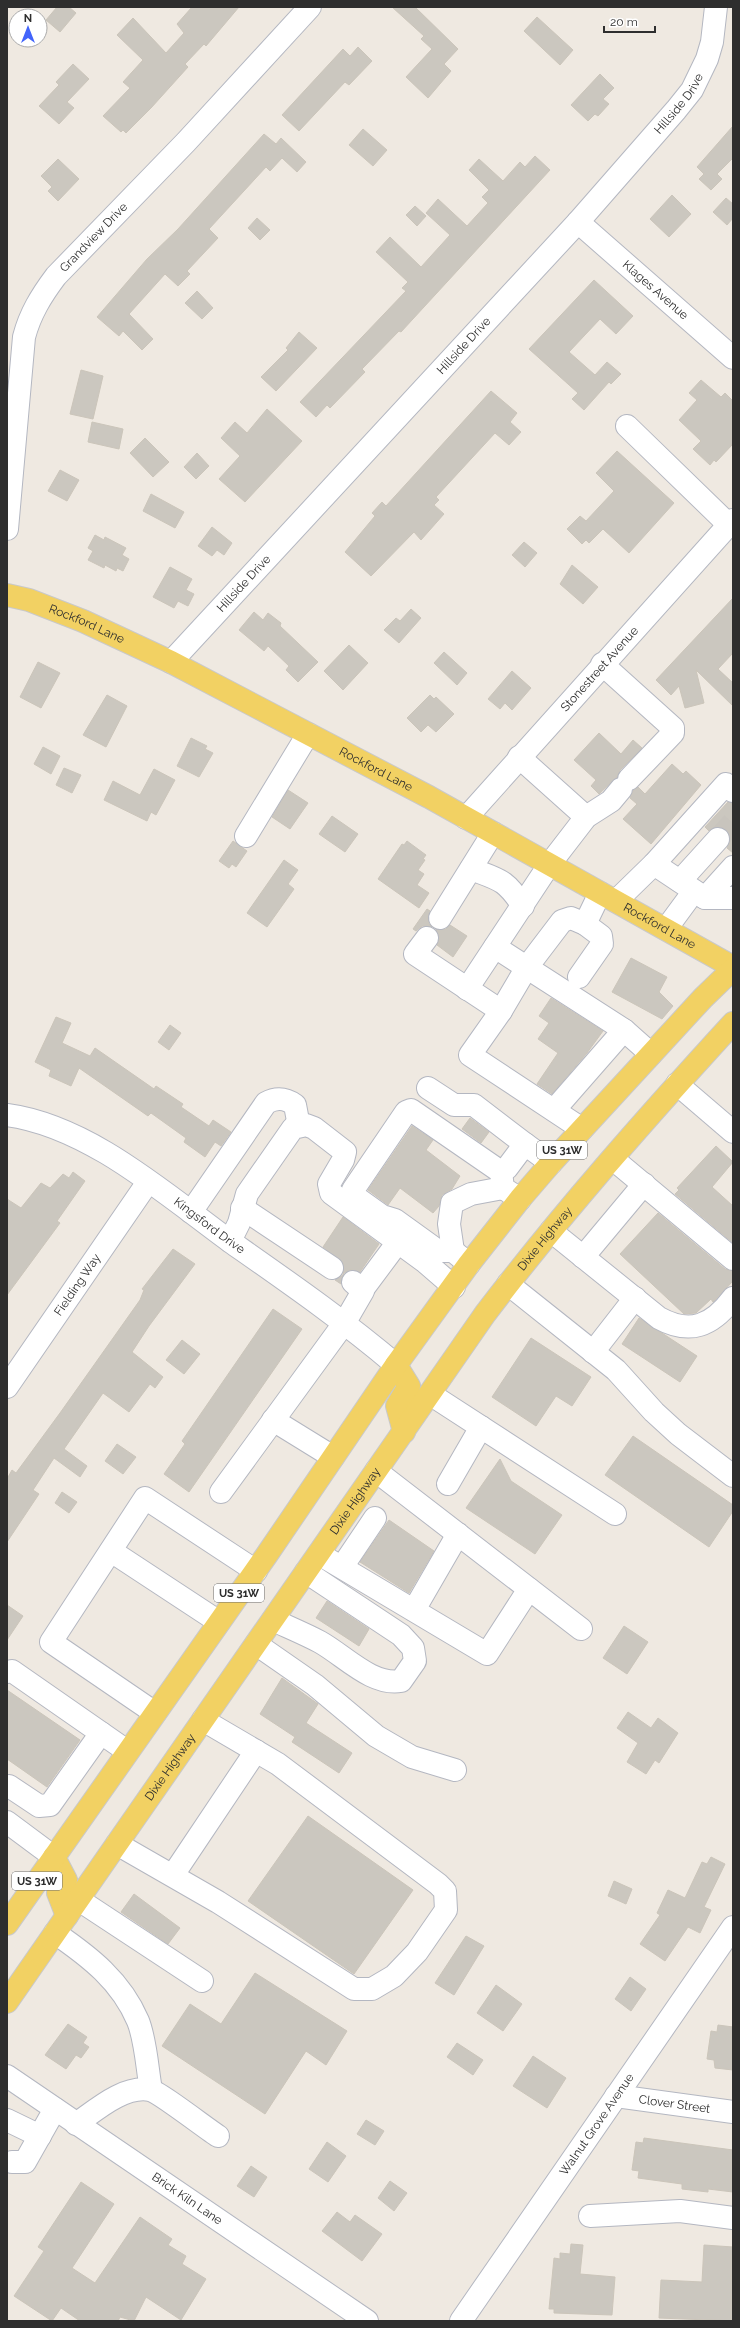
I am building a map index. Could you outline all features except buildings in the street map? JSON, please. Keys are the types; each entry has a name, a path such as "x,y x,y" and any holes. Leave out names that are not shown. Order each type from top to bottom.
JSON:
{"main road":[{"name":"Rockford Lane","path":"7,594 83,621 172,662 466,818 666,928 733,968"},
{"name":"US 31W","path":"7,1924 127,1751 256,1571 396,1365 454,1287 461,1258 508,1186 551,1163 703,998 733,968"},
{"name":"Dixie Highway","path":"7,2002 272,1620 508,1284 677,1084 733,1023"},
{"path":"396,1365 409,1386 397,1406 404,1432"},
{"path":"54,1857 66,1880 58,1893 67,1916"}],"street":[{"name":"Grandview Drive","path":"7,529 14,363 34,309 56,276 186,142 310,7"},
{"name":"Hillside Drive","path":"172,662 578,222 692,90 707,59 713,35 716,7"},
{"name":"Klages Avenue","path":"578,222 733,358"},
{"path":"627,426 731,522"},
{"name":"Stonestreet Avenue","path":"466,818 602,664 731,522"},
{"path":"467,989 550,865 586,817 611,801 673,733 673,728 602,664"},
{"path":"246,836 308,734"},
{"path":"519,757 586,817"},
{"path":"585,924 608,897 654,864 731,784"},
{"path":"440,918 493,833"},
{"path":"666,928 693,890 718,839"},
{"path":"654,864 693,890 733,898"},
{"path":"693,890 733,867"},
{"path":"471,869 496,878 510,886 522,906"},
{"path":"579,977 602,944 601,936 585,924 571,918 562,921 527,967 501,1011 470,1055 582,1129"},
{"path":"427,938 416,954 501,1011"},
{"path":"495,948 624,1030 651,1054"},
{"path":"554,1110 624,1030"},
{"path":"677,1084 733,1132"},
{"path":"428,1088 454,1105 474,1105 551,1163"},
{"path":"191,1212 266,1103 274,1099 290,1101 296,1105 300,1126"},
{"path":"461,1258 438,1252 395,1220 382,1216 354,1196 353,1190 406,1112 411,1110 508,1186"},
{"name":"Kingsford Drive","path":"7,1115 34,1120 75,1135 148,1182 191,1212 344,1322 396,1365"},
{"path":"230,1241 239,1224 242,1208 247,1194 293,1128 300,1126 314,1128 345,1152 343,1160 329,1184 331,1193 398,1242 454,1287"},
{"path":"508,1186 507,1168 525,1144"},
{"path":"613,1159 733,1259"},
{"name":"Fielding Way","path":"7,1387 148,1182"},
{"path":"583,1256 644,1184"},
{"path":"461,1258 449,1224 452,1203 471,1194 508,1186"},
{"path":"242,1208 332,1268"},
{"path":"552,1231 659,1318 673,1326 685,1328 712,1320 733,1298"},
{"path":"221,1492 344,1322 358,1285 398,1242"},
{"path":"508,1284 616,1370 654,1412 678,1434 733,1476"},
{"path":"593,1352 635,1298"},
{"path":"430,1394 615,1514"},
{"path":"273,1420 333,1457"},
{"path":"448,1484 481,1427"},
{"path":"376,1471 581,1629"},
{"path":"154,1713 51,1642 145,1498 256,1571"},
{"path":"342,1567 375,1518"},
{"path":"414,1610 458,1534"},
{"path":"111,1552 219,1622"},
{"path":"319,1554 487,1654 528,1589"},
{"path":"272,1620 320,1642 376,1678 390,1683 401,1681 415,1661 413,1648 401,1635 306,1572"},
{"path":"256,1644 315,1685 376,1736 412,1757 455,1770"},
{"path":"7,1672 12,1671 127,1751"},
{"path":"117,1844 218,1902 348,1986 361,1990 381,1985 394,1976 417,1952 446,1910 445,1891 438,1884 278,1764 203,1720"},
{"path":"7,1787 9,1786 39,1806 50,1805 101,1733"},
{"path":"173,1875 256,1751"},
{"path":"7,1822 54,1857"},
{"path":"67,1916 202,1981"},
{"path":"67,1916 93,1960 123,1991 138,2022 150,2090"},
{"name":"Walnut Grove Avenue","path":"461,2321 733,1927"},
{"name":"Brick Kiln Lane","path":"7,2076 368,2321"},
{"path":"76,2124 103,2105 129,2091 150,2090 218,2136"},
{"name":"Clover Street","path":"616,2096 733,2112"},
{"path":"12,2162 25,2162 55,2109"},
{"path":"7,2120 40,2136"},
{"path":"590,2216 680,2211 733,2218"}],"tunnel":[{"path":"718,839 733,822"}]}
